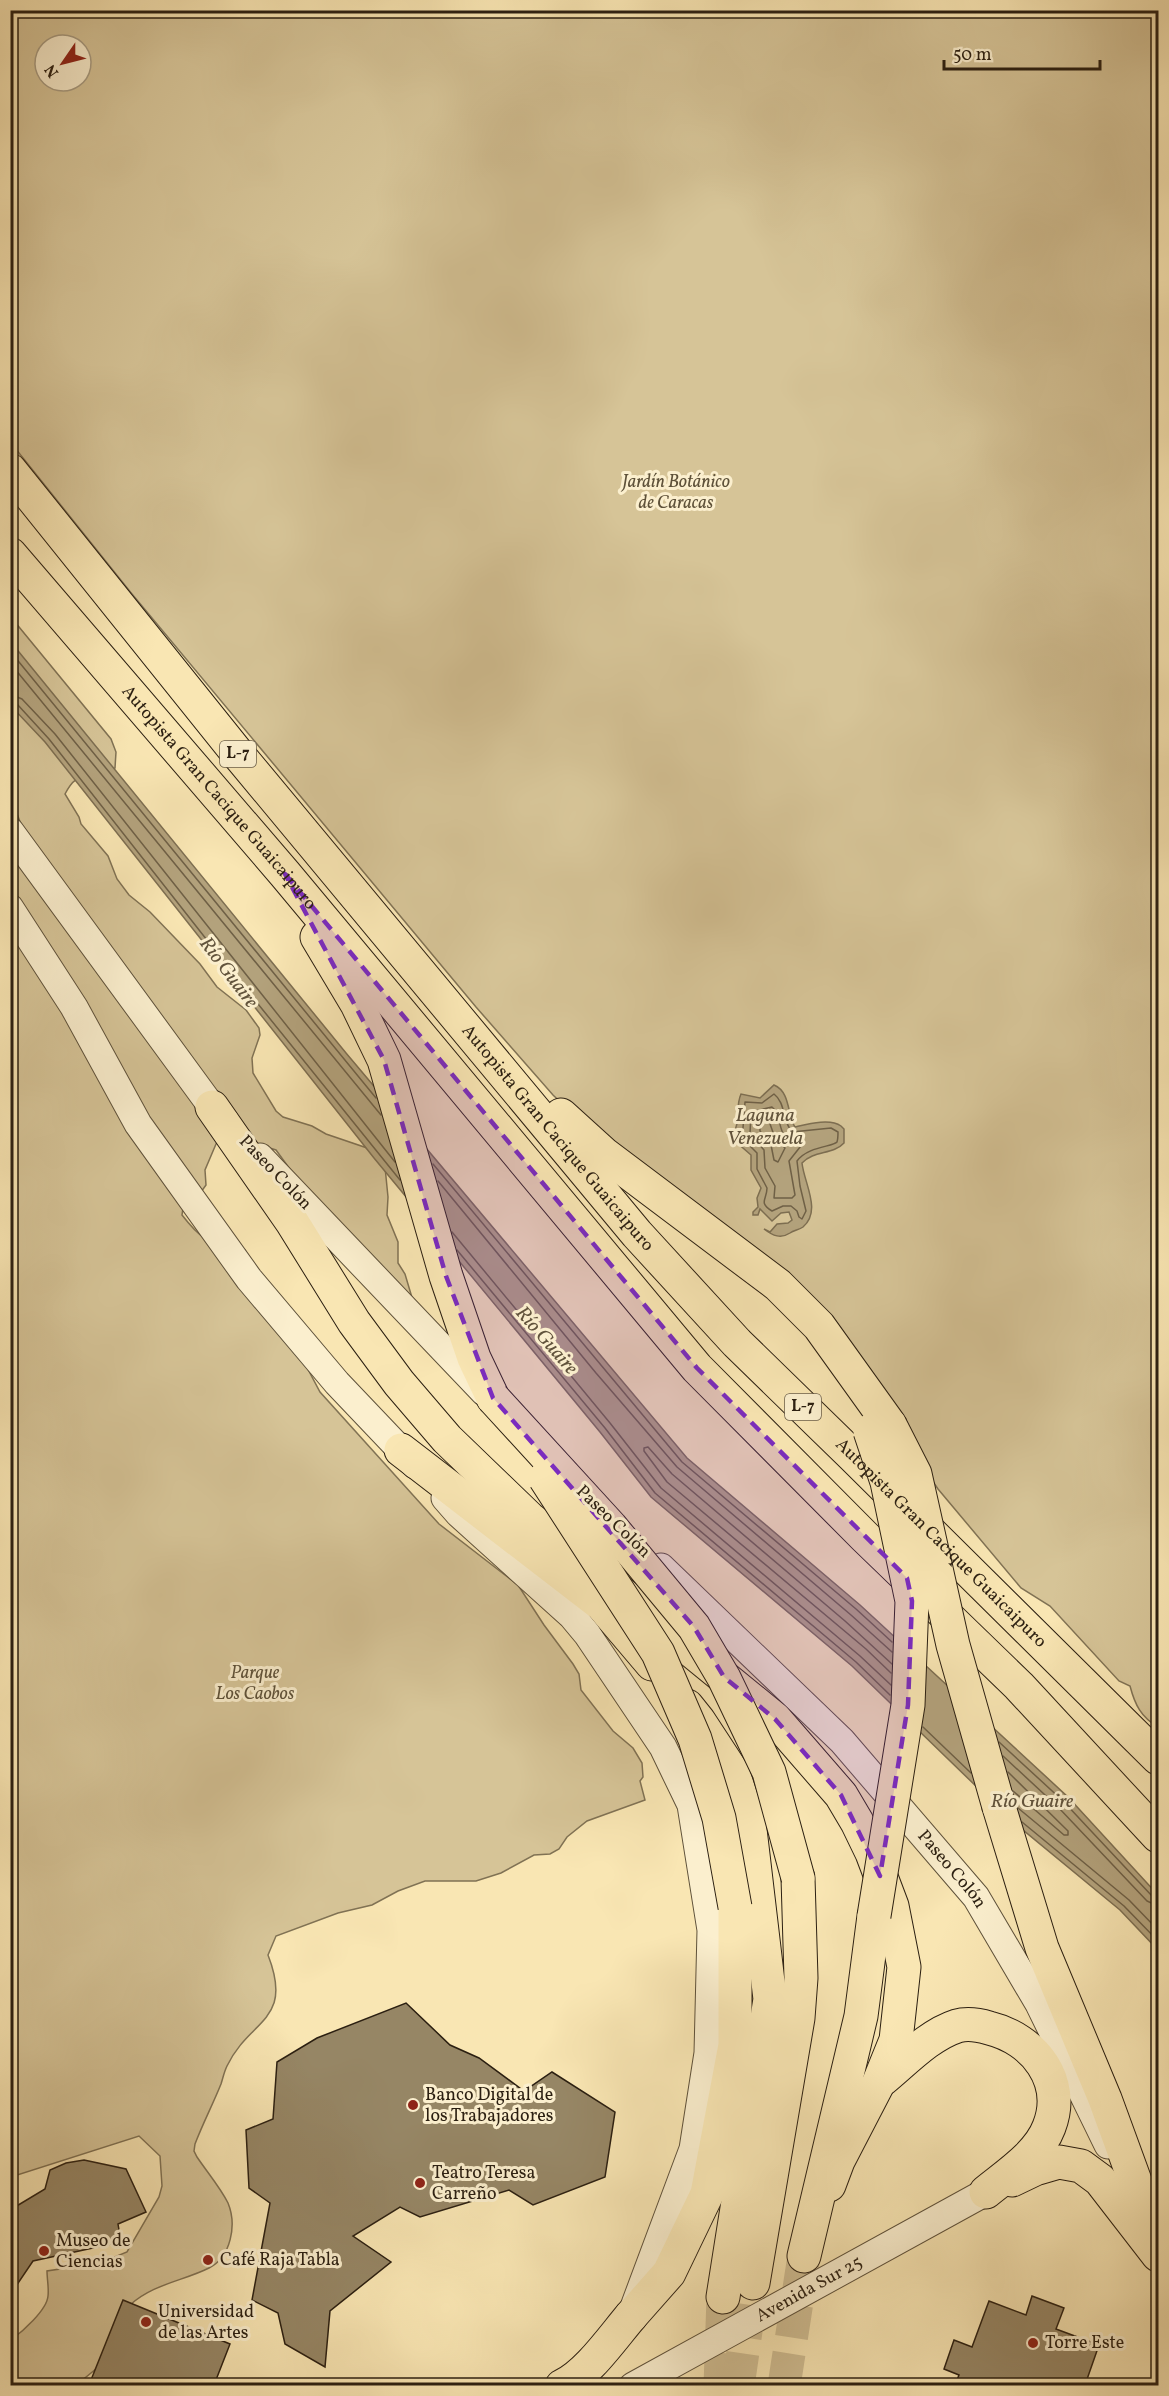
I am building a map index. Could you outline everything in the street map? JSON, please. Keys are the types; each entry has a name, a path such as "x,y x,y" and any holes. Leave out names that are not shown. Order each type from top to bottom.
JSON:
{"main road":[{"name":"Autopista Gran Cacique Guaicaipuro","path":"10,470 238,754 637,1234 737,1343 1158,1758"},
{"name":"Autopista Gran Cacique Guaicaipuro","path":"10,554 285,874 697,1368 865,1537 1019,1686 1158,1836"},
{"path":"285,874 308,922 357,1004 384,1060 446,1276 474,1358 493,1398 658,1653 694,1739 719,1818 735,1907 735,2045 707,2194 669,2273 600,2353 566,2384"},
{"path":"471,1033 604,1154 778,1285 819,1326 880,1428 915,1474 953,1645 1042,1948 1105,2099 1158,2244"},
{"path":"212,1107 292,1222 354,1322 399,1383 447,1440 529,1518 775,1719 841,1795 872,1853 892,1906 903,1955 904,1967 896,2040 879,2082 838,2161 804,2256 861,2016 874,1916 908,1704 912,1601 887,1482 880,1428"},
{"path":"493,1398 611,1527 694,1627 724,1678 769,1772 798,1878 801,1978 798,2018 753,2283"},
{"path":"401,1450 602,1605 699,1721 733,1773 749,1821 770,1999 723,2297"},
{"path":"879,2082 931,2040 960,2025 978,2025 999,2030 1032,2051 1043,2064 1053,2084 1055,2105 1048,2129 1034,2150 986,2192"},
{"path":"986,2192 1035,2169 1059,2162 1081,2166 1100,2180 1158,2255"}],"street":[{"name":"Paseo Colón","path":"10,831 212,1107 550,1461 842,1741 976,1897 1039,2004 1158,2249"},
{"path":"10,908 74,1007 138,1124 249,1279 338,1383 459,1514 572,1616 587,1634 663,1747 692,1805 711,1930 708,2053 693,2149 631,2316"},
{"name":"Avenida Sur 25","path":"633,2385 986,2192"}],"highlighted area":[{"path":"285,874 697,1368 907,1578 912,1601 908,1705 880,1876 841,1795 775,1719 724,1677 694,1627 493,1398 446,1276 384,1060"}],"green space":[{"name":"Jardín Botánico de Caracas","path":"11,11 1158,11 1158,1727 1140,1710 1130,1686 1119,1681 1050,1606 1021,1588 938,1489 911,1449 851,1346 612,1152 553,1095 476,1007 132,594 11,443"},
{"name":"Parque Los Caobos","path":"10,616 111,739 116,752 115,768 94,777 76,779 65,794 81,824 108,856 117,879 129,895 150,912 200,964 217,987 246,1010 259,1028 260,1035 252,1058 253,1073 276,1111 283,1117 370,1149 385,1167 387,1215 398,1242 398,1263 405,1274 413,1301 334,1230 276,1150 223,1134 205,1170 206,1185 183,1208 182,1215 203,1237 216,1243 245,1250 320,1392 439,1524 518,1585 579,1674 581,1690 613,1731 633,1748 642,1763 643,1777 640,1781 645,1800 587,1821 567,1837 559,1849 550,1854 534,1855 501,1873 476,1881 425,1881 398,1891 372,1905 338,1913 276,1936 268,1955 275,1977 276,1994 273,2007 266,2018 236,2050 227,2066 195,2144 194,2151 197,2157 221,2191 231,2212 232,2230 227,2248 217,2263 209,2268 158,2287 130,2305 102,2364 75,2386 11,2385 11,2340 33,2320 47,2302 47,2271 100,2263 127,2252 159,2197 162,2186 160,2156 139,2136 11,2177 10,845 22,827 11,798"}],"water":[{"name":"Río Guaire","path":"10,641 346,1053 687,1458 860,1605 1068,1797 1158,1895 1158,1950 1120,1910 1012,1821 852,1666 651,1497 374,1158 45,742 11,706"},
{"name":"Laguna Venezuela","path":"774,1085 786,1098 795,1127 831,1122 844,1129 844,1143 840,1147 812,1156 802,1163 812,1205 811,1213 803,1227 780,1236 774,1235 764,1229 770,1232 777,1224 788,1223 792,1220 789,1212 781,1213 772,1221 760,1209 758,1215 753,1215 758,1207 757,1198 761,1188 751,1170 751,1155 735,1141 730,1132 733,1133 737,1125 741,1094 760,1098"}],"building":[{"name":"Teatro Teresa Carreño","path":"406,2003 450,2045 479,2058 524,2091 552,2072 615,2112 605,2177 533,2205 509,2190 420,2217 400,2207 353,2236 391,2262 330,2311 325,2367 285,2344 278,2313 252,2300 270,2203 249,2188 246,2130 273,2119 277,2062 317,2038"},
{"name":"Museo de Ciencias","path":"84,2160 126,2169 146,2212 118,2224 121,2242 33,2261 10,2295 10,2210 45,2189 50,2170 66,2163"},
{"name":"Torre Este","path":"1032,2296 1064,2308 1056,2329 1099,2345 1085,2385 955,2385 959,2375 944,2369 954,2340 972,2347 989,2301 1026,2315"},
{"name":"Universidad de las Artes","path":"123,2300 230,2344 214,2385 89,2385"}],"tunnel":[{"path":"784,2386 804,2256"},
{"path":"738,2386 753,2283"},
{"path":"720,2386 723,2297"}],"place":[{"name":"Banco Digital de los Trabajadores","path":"413,2105"},
{"name":"Teatro Teresa Carreño","path":"420,2183"},
{"name":"Museo de Ciencias","path":"44,2251"},
{"name":"Café Raja Tabla","path":"208,2260"},
{"name":"Universidad de las Artes","path":"146,2322"},
{"name":"Torre Este","path":"1033,2343"}]}
